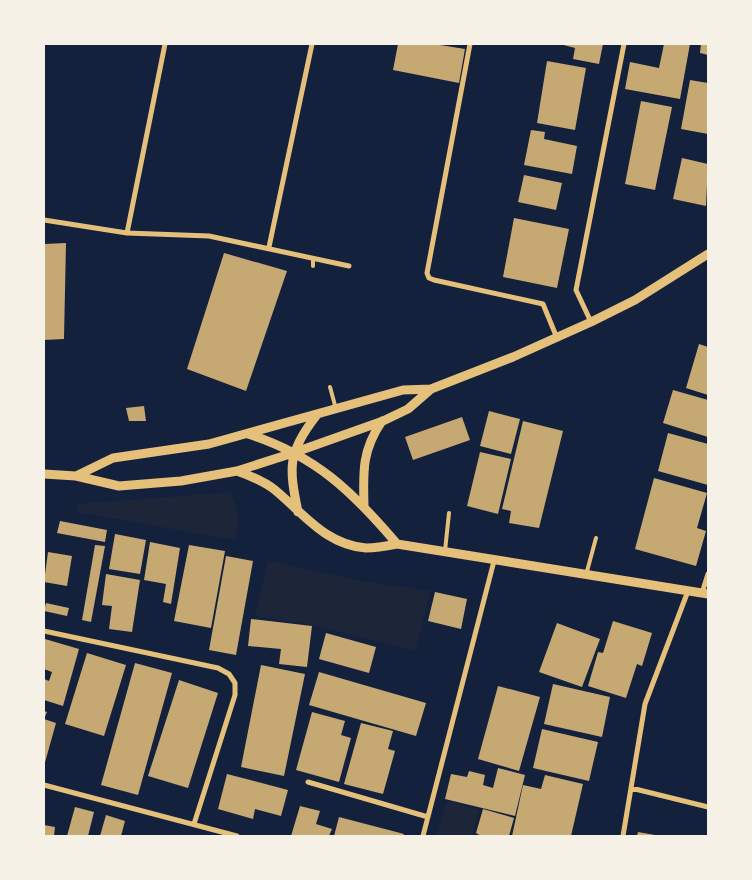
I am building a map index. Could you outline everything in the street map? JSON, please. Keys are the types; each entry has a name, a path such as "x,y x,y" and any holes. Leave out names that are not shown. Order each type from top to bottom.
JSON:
{"street":[{"path":"127,233 165,44"},
{"path":"269,247 312,44"},
{"path":"470,44 427,272 429,278 434,280 543,304 558,338"},
{"path":"591,322 576,290 624,44"},
{"path":"44,220 127,233 209,236 269,247 349,266"},
{"path":"44,474 76,476 119,486 180,481 238,471 294,453 383,421 408,409 432,389 558,338 635,300 708,254"},
{"path":"76,476 113,458 209,444 316,416 403,390 432,389"},
{"path":"298,512 291,470 294,453 303,432 316,416"},
{"path":"364,505 362,470 368,446 383,421"},
{"path":"248,434 271,442 315,465 364,505 397,544"},
{"path":"238,471 256,478 274,489 316,528 337,541 366,548 397,544 705,594 708,574"},
{"path":"423,836 494,561"},
{"path":"623,836 646,704 688,591"},
{"path":"44,631 218,668 228,674 236,683 235,695 194,824"},
{"path":"308,782 428,816"},
{"path":"44,785 237,836"},
{"path":"631,788 708,807"}],"lane":[{"path":"313,266 314,258"},
{"path":"330,387 337,410"},
{"path":"444,553 449,513"},
{"path":"586,575 596,538"}],"shaded area":[{"path":"231,492 238,514 236,540 76,512 78,504"},
{"path":"268,561 357,580 430,591 416,651 312,625 255,616"},
{"path":"447,801 479,810 472,836 437,836"}],"building":[{"path":"398,44 434,44 465,49 459,83 393,70"},
{"path":"560,44 603,44 599,64 573,59 575,48"},
{"path":"664,44 690,44 680,99 625,89 630,62 659,68"},
{"path":"701,44 708,44 708,55 700,53"},
{"path":"547,61 586,68 575,130 537,123"},
{"path":"690,80 708,83 708,134 681,129"},
{"path":"641,101 672,107 655,190 625,184"},
{"path":"531,130 545,132 544,139 577,146 572,174 524,165"},
{"path":"682,158 708,164 706,206 673,199"},
{"path":"524,175 562,183 556,210 518,202"},
{"path":"514,218 569,229 557,288 503,277"},
{"path":"66,243 64,339 44,340 44,244"},
{"path":"224,253 287,271 246,391 187,369"},
{"path":"699,344 708,347 708,395 686,388"},
{"path":"673,390 708,400 708,437 663,423"},
{"path":"144,406 146,421 129,421 126,408"},
{"path":"489,411 520,419 511,454 480,446"},
{"path":"462,417 470,440 413,460 405,437"},
{"path":"523,421 563,431 539,528 509,523 511,511 502,509"},
{"path":"668,433 708,444 708,485 658,471"},
{"path":"480,452 511,459 498,514 467,506"},
{"path":"654,478 707,493 697,528 706,531 696,566 635,549"},
{"path":"60,521 107,530 105,542 57,533"},
{"path":"115,534 146,540 140,574 109,569"},
{"path":"150,542 180,548 171,604 163,602 166,584 144,580"},
{"path":"95,545 105,546 91,622 82,620"},
{"path":"189,545 225,551 211,628 174,621"},
{"path":"48,552 72,556 67,586 44,582"},
{"path":"226,556 253,561 236,655 209,650"},
{"path":"106,574 140,580 132,632 109,629 112,606 102,605"},
{"path":"435,592 467,599 461,629 428,621"},
{"path":"46,603 69,608 67,616 44,611"},
{"path":"251,619 312,626 307,667 279,664 281,649 248,646"},
{"path":"613,621 652,633 642,666 637,664 626,698 588,686 598,652 603,653"},
{"path":"557,623 600,639 582,687 539,672"},
{"path":"326,633 376,647 369,673 319,659"},
{"path":"45,639 79,649 63,706 44,700 44,679 49,681 52,672 44,669"},
{"path":"87,653 126,665 104,736 65,724"},
{"path":"135,663 172,673 138,795 101,785"},
{"path":"261,665 305,674 284,776 241,767"},
{"path":"319,672 426,703 416,736 309,705"},
{"path":"179,680 218,693 188,788 148,776"},
{"path":"553,684 610,697 602,737 544,724"},
{"path":"498,686 540,697 519,771 478,759"},
{"path":"312,712 345,721 341,735 351,738 339,782 296,770"},
{"path":"44,719 56,723 44,766"},
{"path":"361,723 393,731 388,749 395,751 383,794 344,784"},
{"path":"542,729 598,742 589,781 533,768"},
{"path":"498,768 525,775 515,816 445,799 451,774 467,777 469,771 485,775 483,785 493,788"},
{"path":"227,774 288,790 281,816 255,809 253,819 218,809"},
{"path":"545,775 583,784 571,836 512,836 523,785 541,789"},
{"path":"300,806 320,811 316,824 332,829 329,836 291,836"},
{"path":"75,807 94,812 88,836 67,836"},
{"path":"483,809 514,818 509,836 481,836 476,833"},
{"path":"106,815 125,821 121,836 100,836"},
{"path":"339,817 404,834 403,836 334,836"},
{"path":"44,825 55,827 54,836 44,836"},
{"path":"638,832 655,835 655,836 637,836"}]}
